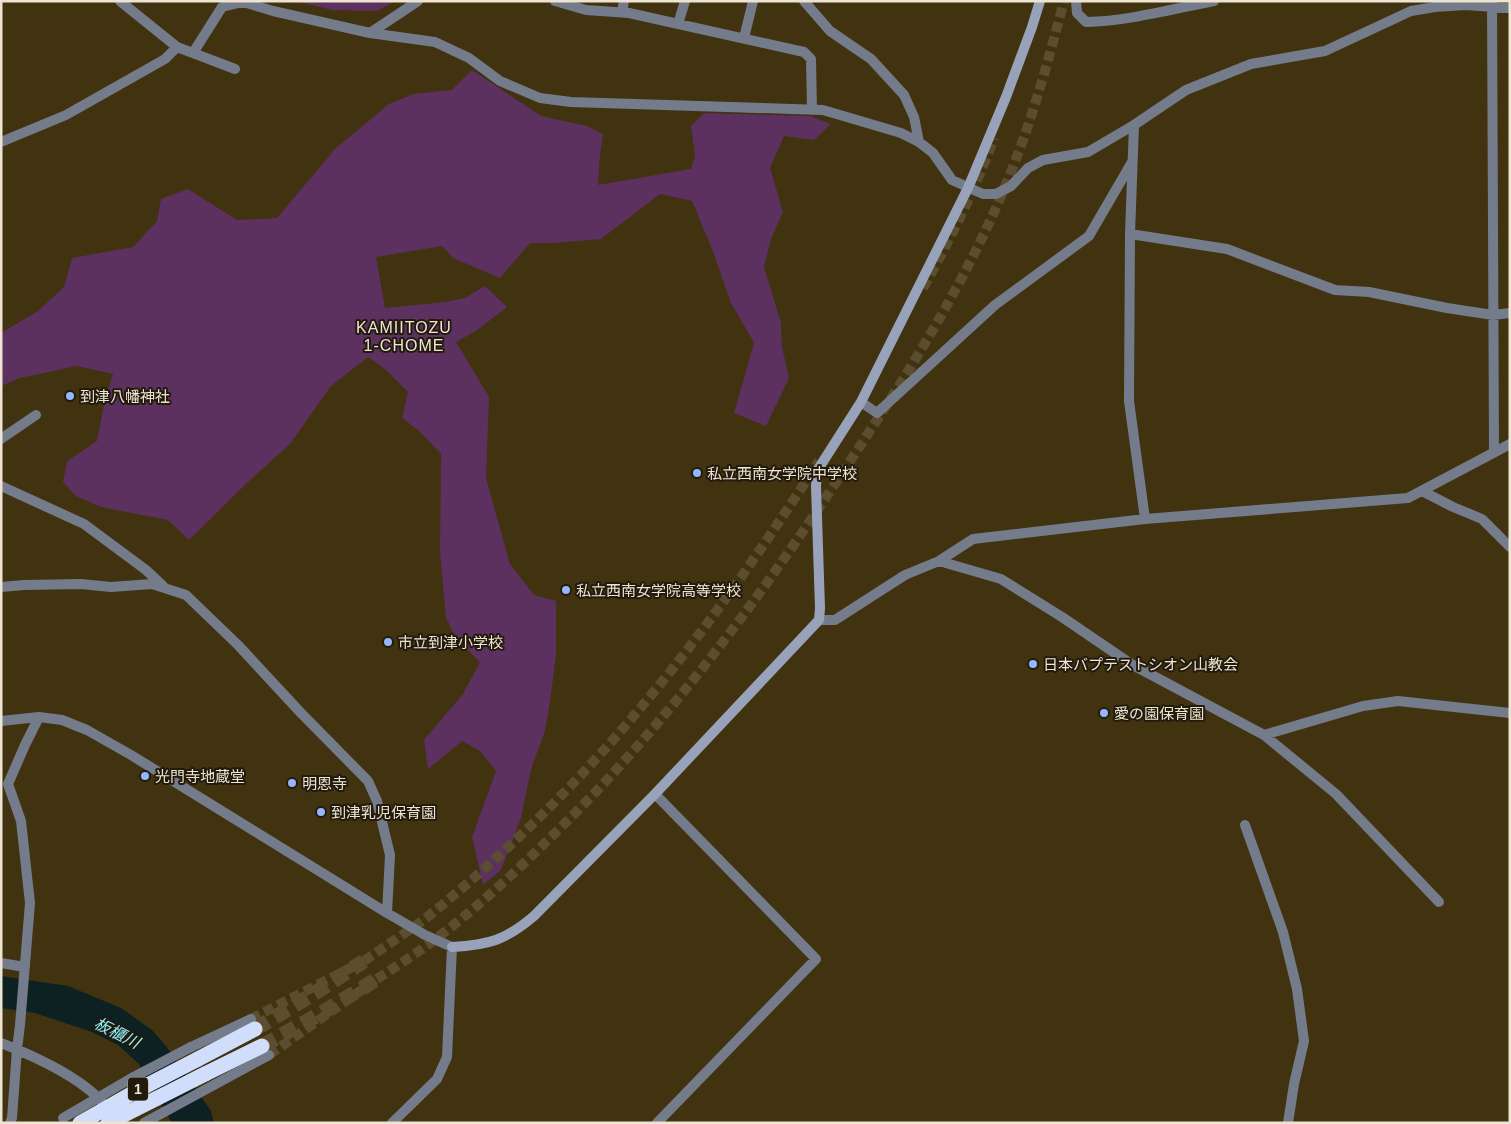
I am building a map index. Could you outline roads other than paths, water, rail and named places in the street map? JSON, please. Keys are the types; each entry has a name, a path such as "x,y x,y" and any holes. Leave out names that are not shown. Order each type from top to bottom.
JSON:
{"highway":[{"path":"195,1053 253,1024"},
{"path":"108,1123 208,1080 266,1050"},
{"name":"1","path":"80,1123 140,1089 195,1053"}],"street":[{"path":"120,1 177,47 235,69"},
{"path":"370,33 418,1"},
{"path":"555,1 586,10 622,12 804,52 811,59 812,110"},
{"path":"622,12 624,1"},
{"path":"678,24 685,1"},
{"path":"744,38 753,1"},
{"path":"804,1 830,31 870,58 904,95 914,117 919,142"},
{"path":"1,721 39,717 62,720 87,730 131,755 387,913 426,935 452,946 474,945 496,940 517,930 534,916 655,794 819,620 816,486 818,471 860,402 968,188 1006,97 1040,1"},
{"path":"1076,1 1077,13 1086,22 1094,22 1134,17 1214,1"},
{"path":"192,53 222,7 243,2 370,33 435,42 469,58 500,81 540,98 571,102 823,110 901,134 919,142 933,153 952,180 983,194 996,194 1011,186 1028,168 1043,160 1088,152 1134,125 1186,90 1251,64 1325,51 1411,11 1465,4 1492,4 1510,8"},
{"path":"1492,4 1494,452"},
{"path":"1,142 66,115 165,59 177,47"},
{"path":"1134,125 1130,234 1129,401 1145,520"},
{"path":"860,402 877,412 898,391 934,362 995,304 1089,236 1133,161"},
{"path":"1130,234 1227,249 1335,290 1369,292 1493,315 1510,313"},
{"path":"1,438 36,415"},
{"path":"819,620 835,620 905,575 939,561 973,539 1145,520 1408,498 1510,444"},
{"path":"1,486 84,524 146,570 165,588"},
{"path":"1422,491 1452,507 1482,519 1510,547"},
{"path":"939,561 1002,579 1131,664 1264,736 1336,794 1438,902"},
{"path":"1,588 24,585 81,584 112,587 152,584 186,595 238,645 368,781 377,801 390,855 387,913"},
{"path":"1264,736 1363,706 1398,701 1510,713"},
{"path":"10,1123 12,1118 30,903 21,821 8,784 24,744 39,717"},
{"path":"655,794 816,959 657,1123"},
{"path":"1246,825 1283,932 1297,989 1304,1040 1288,1123"},
{"path":"392,1123 437,1079 447,1057 452,946"},
{"path":"1,963 25,967"},
{"path":"1,1043 17,1049 85,1086 109,1110 115,1123"},
{"path":"59,1120 130,1079 195,1053"},
{"path":"144,1123 208,1080"}],"water":[{"name":"板櫃川","path":"1,976 68,986 121,1008 152,1030 166,1046 211,1111 214,1123 172,1123 139,1064 118,1045 92,1032 35,1013 1,1008"}],"tunnel":[{"path":"377,979 426,946 469,912 522,865 590,798 670,708 745,613 780,564 815,514 914,362 973,256 1007,182 1024,138 1064,1"},
{"path":"923,288 943,252 979,177 994,138"},
{"path":"364,961 426,918 482,871 563,794 613,740 662,682 709,621 819,461"},
{"path":"251,1019 364,961"},
{"path":"255,1029 364,961"},
{"path":"269,1055 377,979"},
{"path":"262,1046 320,1014 377,979"}],"place":[{"name":"到津八幡神社","path":"70,396"},
{"name":"私立西南女学院中学校","path":"697,473"},
{"name":"私立西南女学院高等学校","path":"566,590"},
{"name":"市立到津小学校","path":"388,642"},
{"name":"日本バプテストシオン山教会","path":"1033,664"},
{"name":"愛の園保育園","path":"1104,713"},
{"name":"光門寺地蔵堂","path":"145,776"},
{"name":"明恩寺","path":"292,783"},
{"name":"到津乳児保育園","path":"321,812"}],"district":[{"name":"KAMIITOZU 1-CHOME","path":"404,336"}]}
